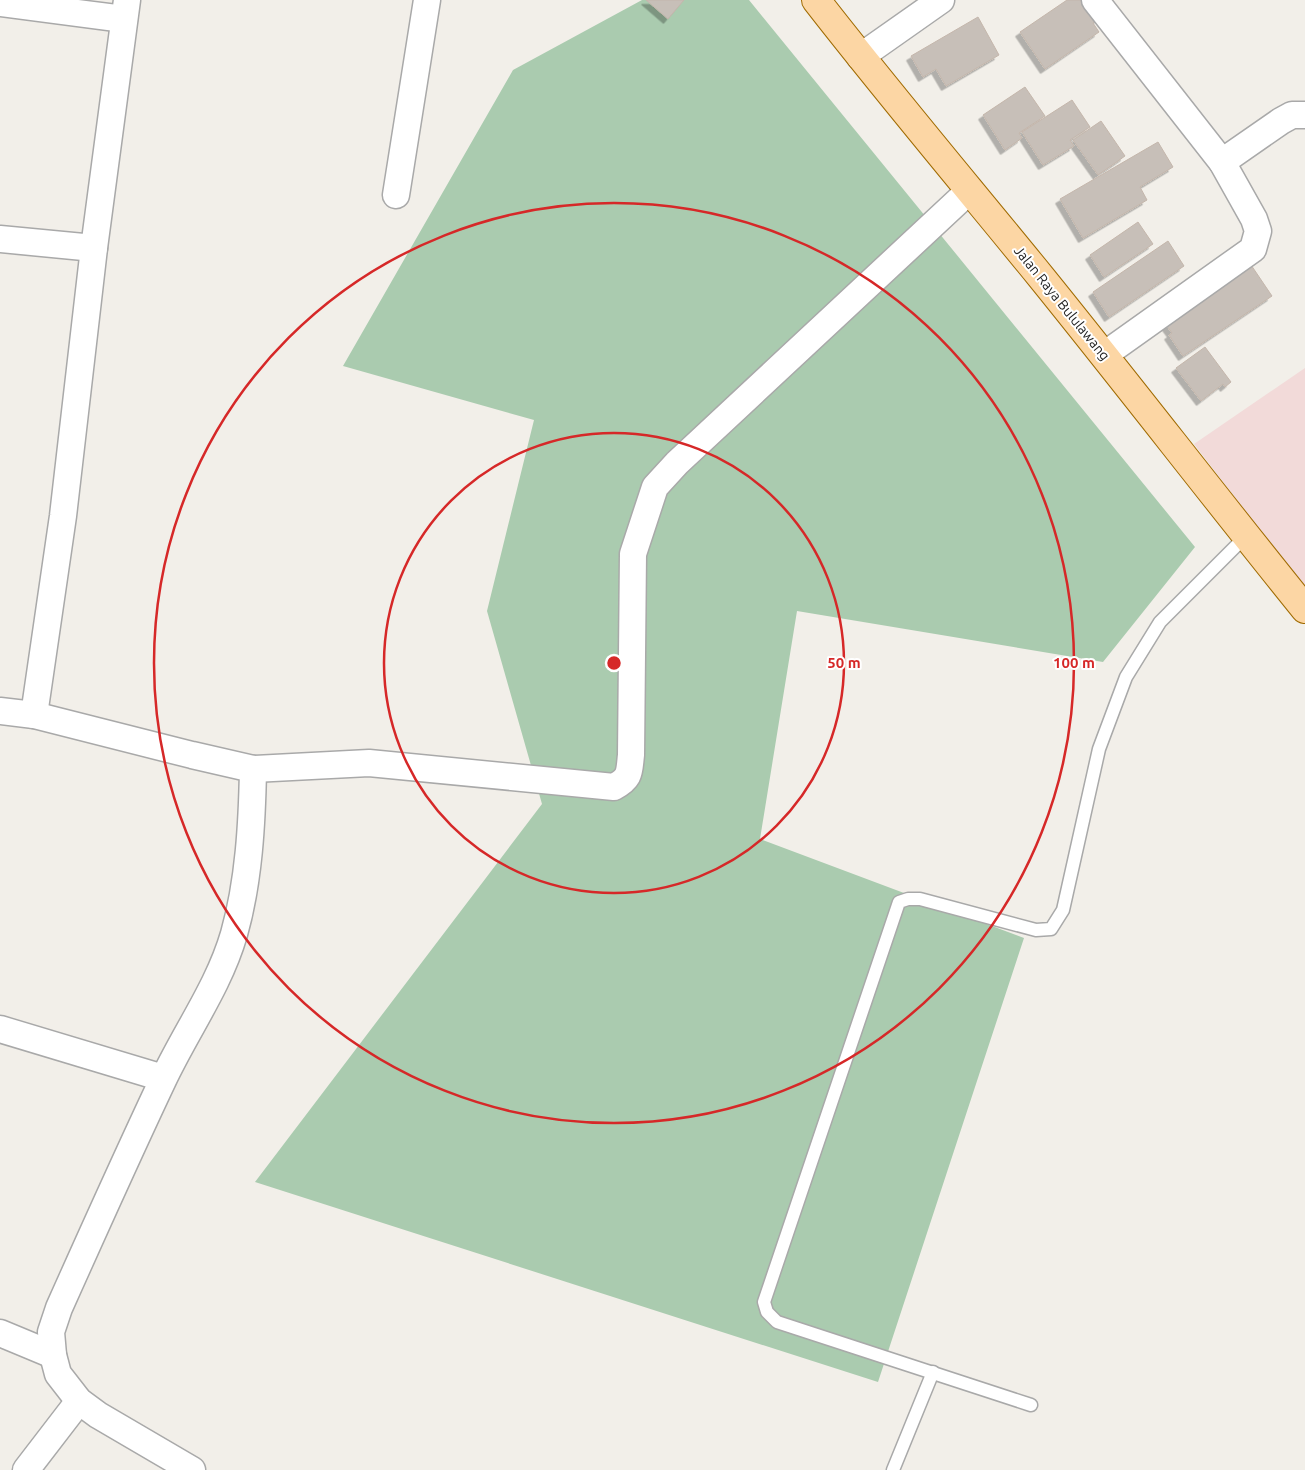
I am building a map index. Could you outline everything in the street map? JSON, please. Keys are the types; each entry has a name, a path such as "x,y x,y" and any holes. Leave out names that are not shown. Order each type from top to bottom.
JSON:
{"main road":[{"name":"Jalan Raya Bululawang","path":"816,0 860,57 1104,355 1305,609"}],"street":[{"path":"396,196 427,0"},
{"path":"860,57 941,0"},
{"path":"1095,0 1222,162 1254,219 1258,230 1253,249 1104,355"},
{"path":"0,3 126,10 94,248 63,516 34,715"},
{"path":"1222,162 1281,121 1292,115 1305,115"},
{"path":"0,711 34,715 192,756 253,769 369,763 614,786 622,782 629,775 631,755 633,554 655,487 677,462 970,190"},
{"path":"0,239 94,248"},
{"path":"192,1470 79,1402 58,1374 53,1355 51,1332 59,1308 163,1078 219,974 234,934 242,897 252,824 253,769"},
{"path":"0,1029 163,1078"},
{"path":"0,1333 53,1355"},
{"path":"26,1470 79,1402"}],"lane":[{"path":"1031,1404 777,1322 767,1312 764,1302 900,902 908,899 920,899 1036,930 1051,929 1063,910 1099,749 1126,677 1160,622 1246,536"},
{"path":"893,1470 933,1372"}],"shaded area":[{"path":"1305,368 1305,589 1194,444"}],"green space":[{"path":"642,0 749,0 1195,547 1103,662 797,611 760,839 1024,938 878,1382 255,1182 542,804 487,611 534,420 343,366 513,70"}],"building":[{"path":"646,0 684,0 668,19"},
{"path":"1067,0 1093,0 1103,15 1093,23 1099,32 1045,69 1020,32"},
{"path":"978,17 999,55 946,86 936,69 923,77 911,56"},
{"path":"1025,87 1045,116 1019,133 1022,138 1005,150 983,115"},
{"path":"1072,100 1090,127 1070,140 1074,146 1043,165 1022,132"},
{"path":"1101,121 1125,156 1098,175 1073,140"},
{"path":"1158,142 1173,167 1140,187 1147,200 1083,238 1060,199"},
{"path":"1138,222 1153,244 1104,277 1090,255"},
{"path":"1168,241 1184,266 1109,317 1093,292"},
{"path":"1247,259 1272,296 1183,356 1169,335 1172,333 1161,318"},
{"path":"1205,347 1231,382 1225,387 1223,384 1201,401 1176,368"}]}
